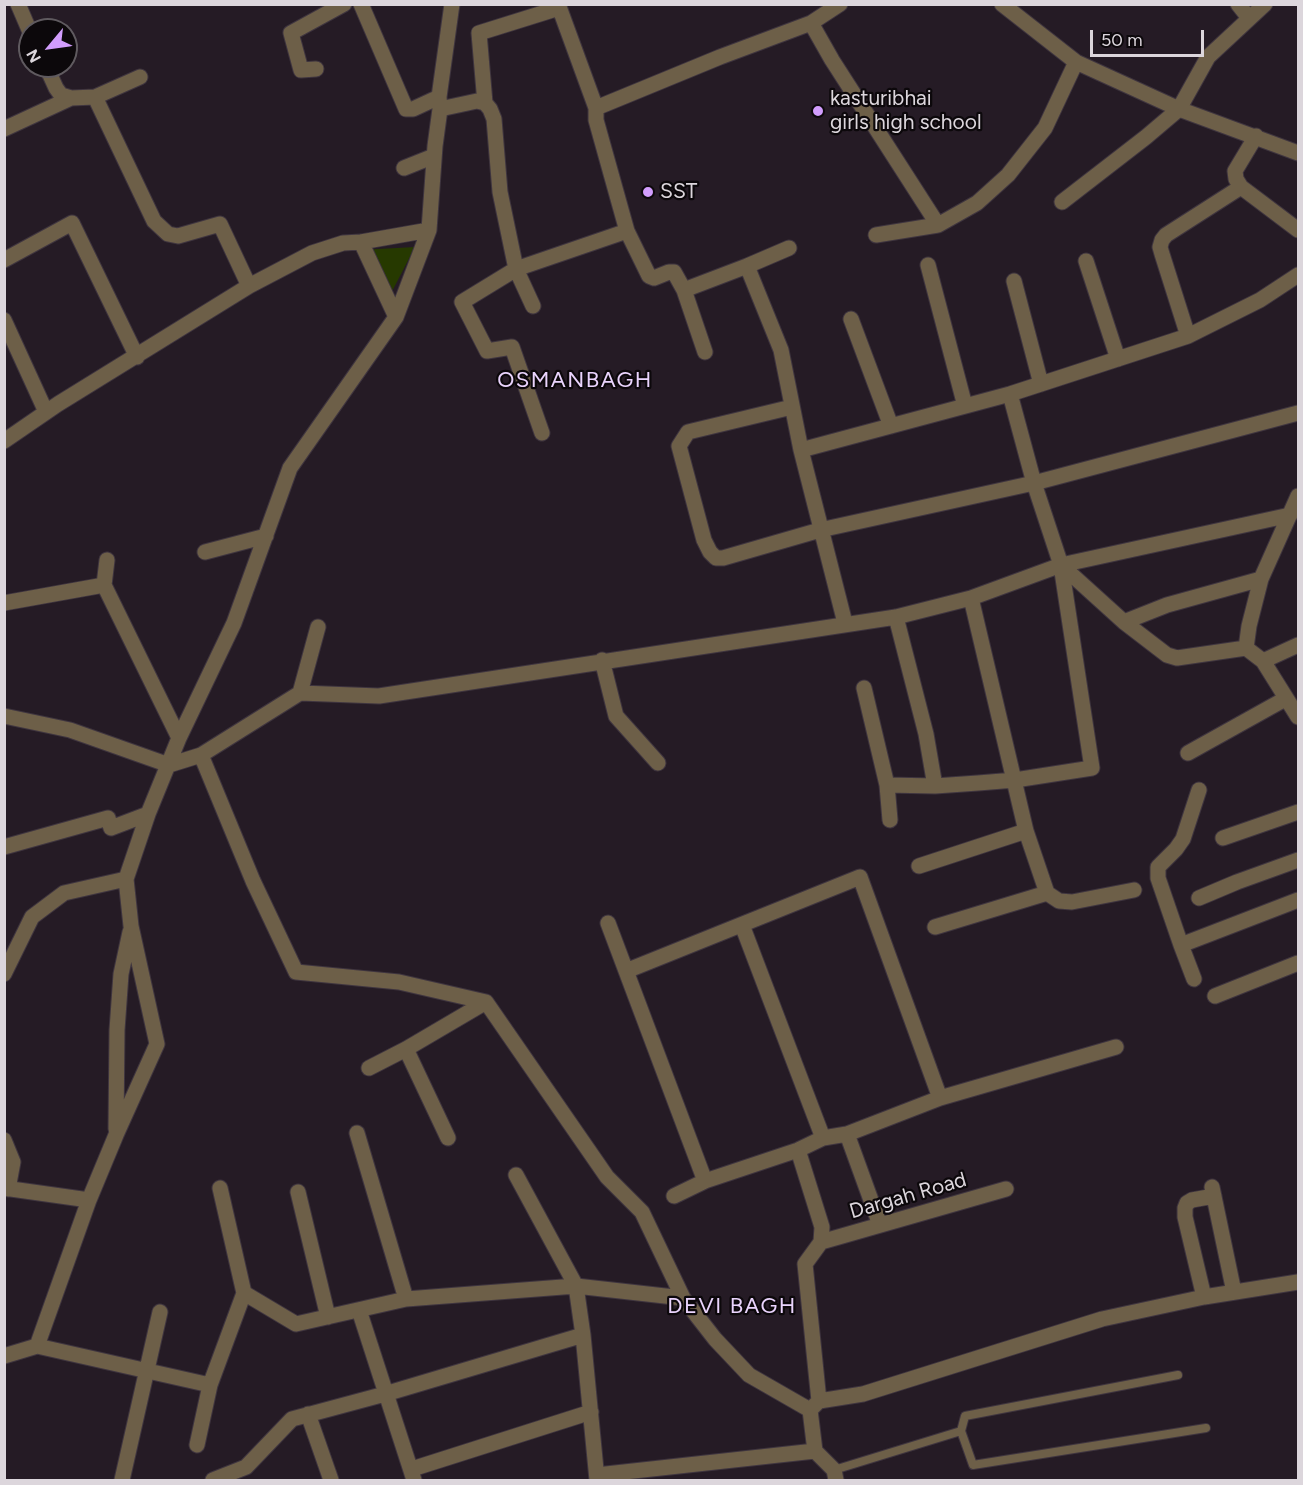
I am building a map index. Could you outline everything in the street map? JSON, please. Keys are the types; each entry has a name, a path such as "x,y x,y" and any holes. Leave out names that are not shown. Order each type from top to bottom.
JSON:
{"street":[{"path":"18,4 24,18"},
{"path":"316,69 301,69 291,33 344,4"},
{"path":"361,4 406,109 440,103 477,101 485,103"},
{"path":"37,1346 89,1200 158,1044 131,926 126,879 148,814 179,738 234,623 290,468 396,317 429,230 434,156 452,4"},
{"path":"1002,4 1076,62 1179,109 1299,153"},
{"path":"1238,4 1249,18"},
{"path":"1062,202 1179,109 1208,57 1264,4"},
{"path":"533,306 516,268 500,192 494,119 485,103 479,33 558,6 596,108 596,120 627,231 649,276 654,278 674,272 684,290 705,352"},
{"path":"596,108 720,57 811,23 832,7"},
{"path":"811,23 832,60 938,225"},
{"path":"876,235 938,225 977,203 1008,175 1045,128 1076,62"},
{"path":"51,78 62,95 71,98 96,97 140,77"},
{"path":"96,97 154,221 168,234 178,236 220,224 249,286"},
{"path":"4,129 71,98"},
{"path":"1256,136 1235,171 1236,179 1241,187 1299,230"},
{"path":"404,168 434,156"},
{"path":"1188,336 1160,247 1162,240 1166,235 1241,187"},
{"path":"6,256 72,223 137,357"},
{"path":"4,441 46,412 249,286 312,253 343,243 429,230"},
{"path":"542,434 512,346 487,351 462,302 516,268 627,231"},
{"path":"361,242 396,317"},
{"path":"684,290 789,248"},
{"path":"1086,261 1118,359"},
{"path":"928,265 965,406"},
{"path":"747,266 781,350 801,450 845,623"},
{"path":"801,450 1010,394 1188,336 1260,300 1299,275"},
{"path":"1014,281 1041,384"},
{"path":"851,319 891,426"},
{"path":"4,320 46,412"},
{"path":"887,785 935,786 1015,780 1092,768 1061,565 1034,483 1010,394"},
{"path":"792,407 688,432 679,446 704,540 716,558 723,558 820,530 1034,483 1299,413"},
{"path":"1246,648 1261,579 1299,496"},
{"path":"4,716 70,730 169,765 201,755 300,693 379,696 602,660 896,617 971,598 1061,565 1290,515"},
{"path":"205,552 266,536"},
{"path":"107,560 104,585 179,738"},
{"path":"1061,565 1159,650 1177,658 1246,648 1263,661 1285,699 1299,717"},
{"path":"1124,622 1167,605 1261,579"},
{"path":"4,603 104,585"},
{"path":"971,598 1026,831 1047,893 1059,901 1072,902 1134,890"},
{"path":"896,617 926,734 935,786"},
{"path":"300,693 318,627"},
{"path":"1263,661 1299,645"},
{"path":"602,660 616,716 658,763"},
{"path":"864,687 887,785 890,820"},
{"path":"1188,753 1285,699"},
{"path":"201,755 253,880 296,972 399,982 486,1002 607,1177 642,1212 683,1298 715,1339 750,1375 814,1406 863,1394 1102,1319 1204,1297 1299,1282"},
{"path":"1194,979 1158,878 1158,867 1183,839 1199,790"},
{"path":"1223,838 1299,812"},
{"path":"4,847 108,818 111,828 148,814"},
{"path":"919,866 1026,831"},
{"path":"1199,898 1299,860"},
{"path":"626,971 861,877 940,1098"},
{"path":"4,974 32,917 64,893 126,879"},
{"path":"935,927 1047,893"},
{"path":"1181,945 1299,900"},
{"path":"608,923 705,1181"},
{"path":"116,1135 117,1030 121,974 131,926"},
{"path":"742,926 823,1138"},
{"path":"1215,996 1299,963"},
{"path":"369,1068 486,1002"},
{"path":"674,1196 705,1181 798,1150 823,1138 847,1134 940,1098 1116,1047"},
{"path":"406,1049 448,1138"},
{"path":"357,1133 406,1299"},
{"path":"847,1134 880,1225"},
{"path":"4,1140 12,1162 6,1189 89,1200"},
{"name":"Dargah Road","path":"798,1150 822,1227 821,1242 1006,1189"},
{"path":"516,1175 576,1286 597,1478 815,1451"},
{"path":"197,1445 210,1385 244,1293 220,1188"},
{"path":"298,1192 328,1317"},
{"path":"1204,1297 1185,1217 1185,1208 1192,1200 1213,1192 1234,1292"},
{"path":"821,1242 805,1264 815,1451 835,1475"},
{"path":"244,1293 296,1324 406,1299 576,1286 683,1298"},
{"path":"359,1310 414,1478 591,1412"},
{"path":"122,1480 160,1312"},
{"path":"213,1480 246,1467 292,1419 583,1335"},
{"path":"4,1356 37,1346 210,1385"},
{"path":"308,1414 331,1480"}],"lane":[{"path":"1178,1376 965,1416 961,1431 973,1465 1206,1428"},
{"path":"835,1475 961,1431"}],"green space":[{"path":"415,247 385,305 360,250"}],"place":[{"name":"kasturibhai girls high school","path":"818,111"},
{"name":"SST","path":"648,192"}],"district":[{"name":"OSMANBAGH","path":"575,381"},
{"name":"DEVI BAGH","path":"732,1307"}]}
